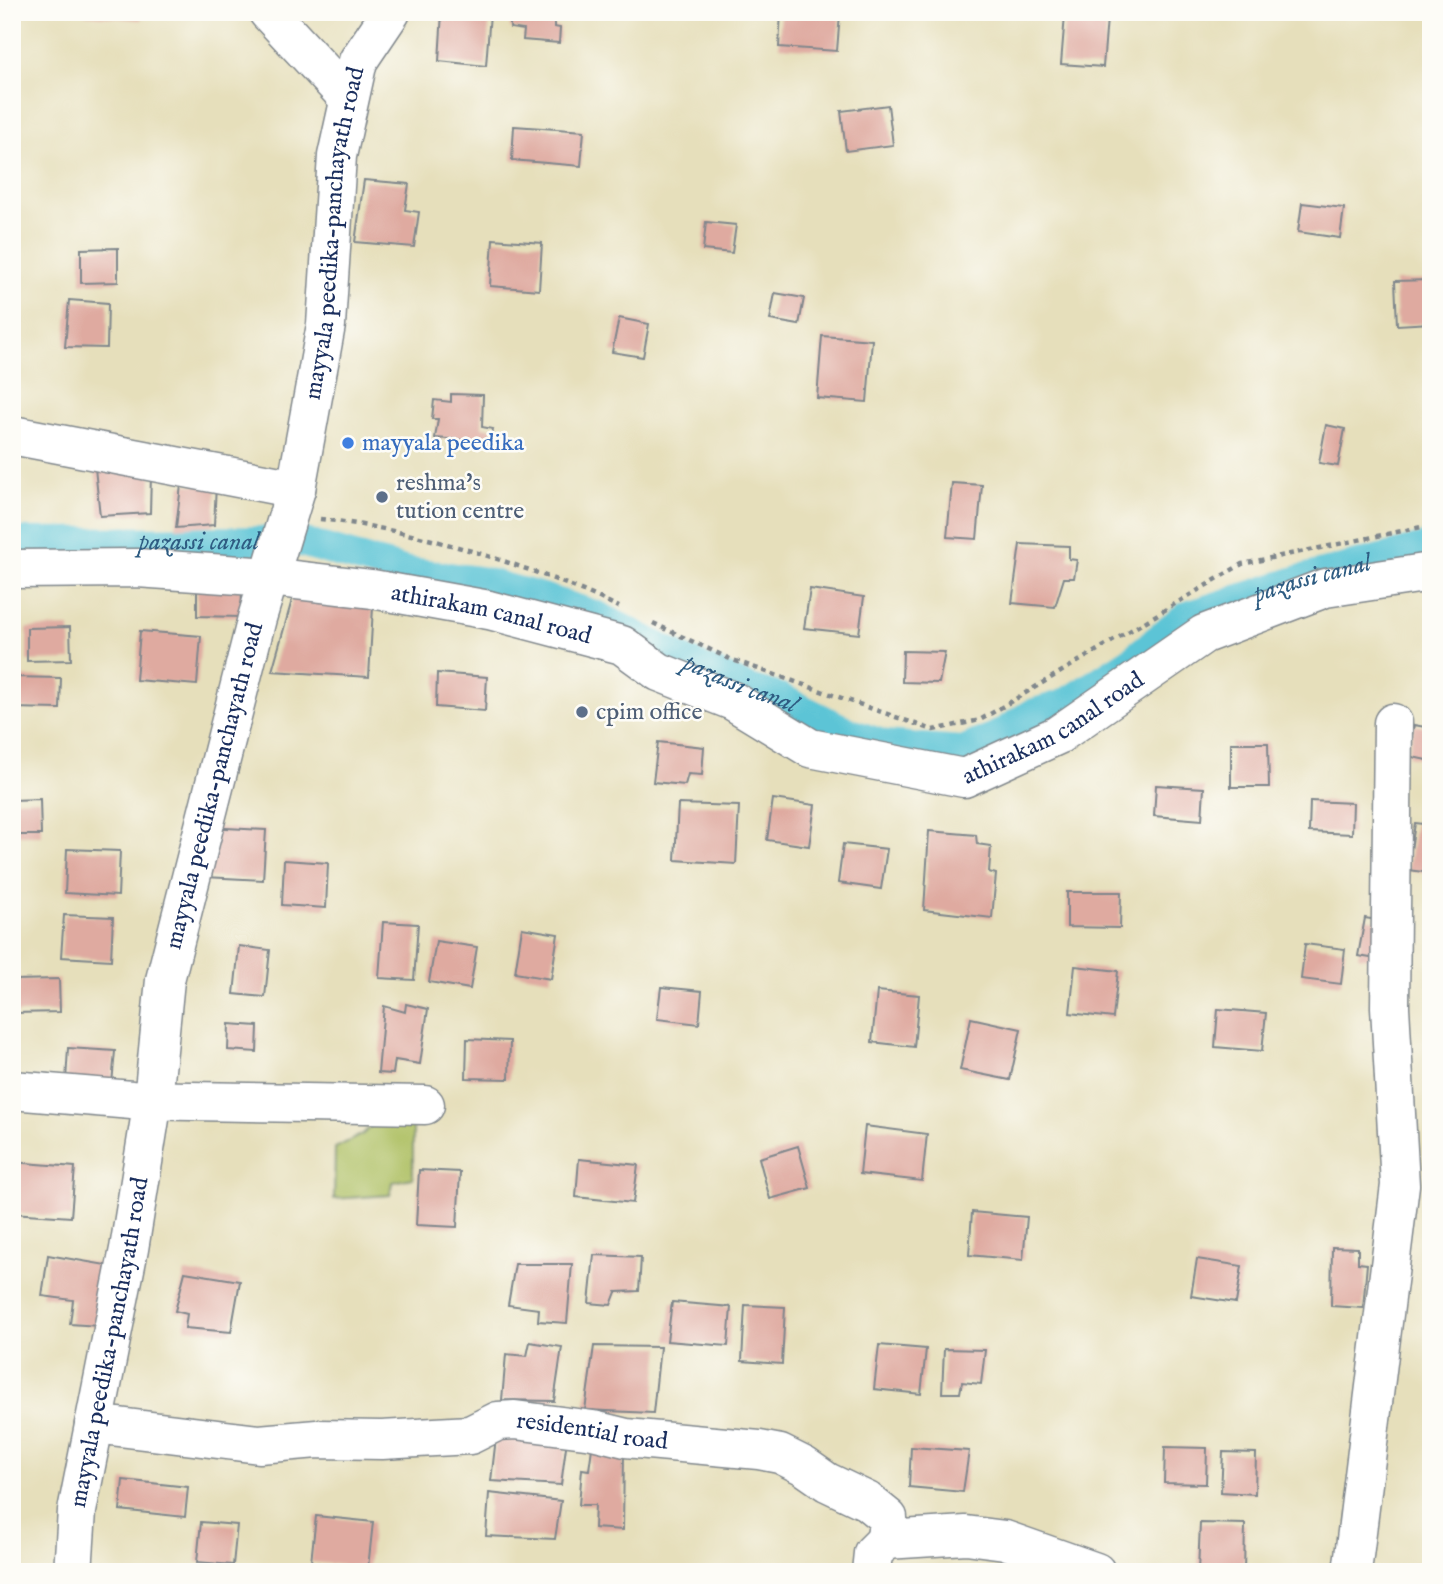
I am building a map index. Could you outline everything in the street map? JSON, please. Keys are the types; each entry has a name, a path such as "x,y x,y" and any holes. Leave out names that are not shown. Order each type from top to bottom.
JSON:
{"street":[{"path":"268,12 349,99"},
{"name":"mayyala peedika-panchayath road","path":"73,1572 77,1511 129,1250 153,1100 165,980 270,576 293,502 326,325 337,156 349,99 358,61 391,12"},
{"path":"12,435 293,502"},
{"name":"athirakam canal road","path":"12,569 137,568 270,576 372,589 489,610 622,645 659,672 733,701 810,748 964,778 1058,735 1204,634 1325,588 1431,572"},
{"path":"1352,1572 1400,1185 1390,1007 1392,723"},
{"path":"12,1090 153,1100 425,1105"},
{"name":"residential road","path":"94,1424 268,1444 317,1439 382,1440 470,1435 498,1421 515,1420 593,1430 626,1438 759,1450 780,1454 867,1500 888,1518 879,1556"},
{"path":"879,1556 965,1535 1005,1540 1097,1572"}],"path":[{"path":"293,502 411,533 585,591 621,608"},
{"path":"645,620 730,659 933,730 980,720 1242,564 1431,525"}],"green space":[{"path":"390,1106 413,1116 413,1178 392,1182 390,1195 334,1199 335,1148 363,1134"}],"building":[{"path":"85,12 142,12 141,20 85,15"},
{"path":"442,12 490,13 486,66 439,61"},
{"path":"499,12 554,12 554,27 560,28 559,43 523,40 524,30 510,28 510,19 499,17"},
{"path":"781,12 840,14 837,51 779,47"},
{"path":"1065,15 1107,18 1103,67 1061,64"},
{"path":"888,105 893,145 846,151 841,111"},
{"path":"514,126 584,131 581,166 512,160"},
{"path":"364,180 409,184 405,210 419,212 414,247 355,242"},
{"path":"1302,203 1344,208 1340,238 1298,232"},
{"path":"706,222 736,225 732,253 703,250"},
{"path":"493,239 542,243 539,290 490,286"},
{"path":"118,248 118,282 81,283 81,249"},
{"path":"1430,280 1431,323 1397,325 1395,281"},
{"path":"775,293 804,298 799,325 770,320"},
{"path":"69,300 108,303 107,348 65,347"},
{"path":"619,318 649,324 643,357 612,352"},
{"path":"822,336 872,340 867,402 817,398"},
{"path":"451,394 483,395 482,427 493,429 489,442 435,438 438,419 432,419 434,400 451,402"},
{"path":"1326,425 1345,429 1338,466 1319,463"},
{"path":"95,468 151,475 150,513 100,516"},
{"path":"952,483 982,485 977,539 947,537"},
{"path":"181,485 216,485 214,525 176,528"},
{"path":"1020,544 1069,546 1069,559 1077,560 1074,578 1064,578 1055,607 1012,603"},
{"path":"197,588 242,589 241,617 197,616"},
{"path":"810,589 864,597 859,634 804,628"},
{"path":"294,593 373,607 369,677 272,671"},
{"path":"70,627 71,660 27,661 27,628"},
{"path":"140,631 201,636 197,685 136,680"},
{"path":"903,651 945,652 939,683 902,682"},
{"path":"437,673 487,677 485,711 436,707"},
{"path":"12,677 61,678 60,709 12,708"},
{"path":"1414,725 1431,728 1431,761 1408,756"},
{"path":"658,742 704,747 702,775 688,774 685,785 653,782"},
{"path":"1231,743 1268,743 1269,787 1231,787"},
{"path":"1156,785 1204,788 1202,820 1154,816"},
{"path":"40,799 41,835 12,835 12,800"},
{"path":"773,799 815,805 809,846 767,840"},
{"path":"1310,801 1353,803 1352,834 1309,832"},
{"path":"678,804 739,806 736,864 675,860"},
{"path":"1415,823 1431,825 1431,873 1408,870"},
{"path":"207,827 266,830 263,880 205,877"},
{"path":"929,831 976,835 977,844 991,846 989,872 996,874 992,918 924,910"},
{"path":"843,844 887,849 881,889 838,883"},
{"path":"67,849 120,851 118,896 65,893"},
{"path":"284,860 328,863 326,908 282,905"},
{"path":"1067,892 1121,892 1120,928 1067,927"},
{"path":"64,915 113,917 111,960 61,957"},
{"path":"1365,918 1383,921 1377,959 1358,956"},
{"path":"383,922 418,924 414,980 379,978"},
{"path":"522,928 558,934 551,979 515,973"},
{"path":"436,941 477,947 470,989 429,982"},
{"path":"1305,944 1345,949 1341,984 1301,979"},
{"path":"239,946 270,950 265,997 234,994"},
{"path":"1075,966 1118,971 1113,1018 1070,1013"},
{"path":"59,979 60,1012 14,1013 14,980"},
{"path":"661,987 702,991 699,1024 657,1019"},
{"path":"877,991 919,995 914,1047 872,1042"},
{"path":"406,1004 428,1009 420,1064 395,1060 393,1074 378,1073 384,1006 405,1012"},
{"path":"1218,1009 1266,1013 1262,1051 1215,1047"},
{"path":"971,1018 1021,1029 1010,1080 960,1070"},
{"path":"229,1024 258,1026 257,1052 228,1050"},
{"path":"467,1039 510,1041 509,1079 466,1078"},
{"path":"68,1048 115,1051 112,1084 66,1081"},
{"path":"865,1126 927,1134 922,1181 860,1174"},
{"path":"798,1146 810,1188 770,1199 759,1158"},
{"path":"579,1159 638,1165 633,1203 576,1197"},
{"path":"12,1162 75,1167 71,1217 12,1213"},
{"path":"419,1170 460,1172 457,1227 416,1225"},
{"path":"972,1212 1027,1217 1023,1260 969,1255"},
{"path":"1332,1247 1358,1248 1358,1263 1367,1264 1363,1308 1331,1306"},
{"path":"48,1255 106,1265 99,1326 70,1324 73,1300 42,1296"},
{"path":"594,1255 641,1257 639,1291 616,1292 611,1305 589,1303"},
{"path":"1197,1259 1242,1266 1236,1303 1191,1296"},
{"path":"515,1264 572,1264 567,1323 538,1321 539,1309 508,1305"},
{"path":"185,1272 240,1281 231,1332 185,1328 187,1314 175,1311"},
{"path":"672,1302 731,1307 728,1346 667,1341"},
{"path":"745,1305 785,1307 782,1364 742,1361"},
{"path":"530,1342 562,1347 554,1401 502,1400 506,1354 527,1356"},
{"path":"879,1345 926,1349 921,1394 874,1389"},
{"path":"594,1346 660,1347 653,1413 585,1410"},
{"path":"944,1349 985,1350 981,1384 962,1382 960,1393 942,1393"},
{"path":"497,1429 567,1439 561,1485 491,1481"},
{"path":"911,1447 969,1451 963,1492 909,1487"},
{"path":"1165,1447 1207,1448 1206,1484 1164,1483"},
{"path":"592,1448 624,1451 623,1530 594,1528 595,1505 579,1505 582,1469 589,1470"},
{"path":"1223,1452 1256,1453 1255,1494 1221,1492"},
{"path":"123,1480 188,1487 185,1517 120,1510"},
{"path":"489,1493 561,1501 555,1539 486,1536"},
{"path":"316,1516 373,1522 368,1568 311,1562"},
{"path":"201,1522 237,1525 233,1565 197,1562"},
{"path":"1200,1523 1245,1524 1244,1572 1198,1572"}],"waterway":[{"name":"pazassi canal","path":"12,542 298,541 404,571 480,581 598,616 686,661 749,689 780,698 850,733 885,745 962,751 999,735 1031,714 1064,704 1131,661 1187,616 1299,580 1431,546"}],"place":[{"name":"mayyala peedika","path":"348,443"},
{"name":"reshma's tution centre","path":"382,497"},
{"name":"cpim office","path":"582,712"}]}
